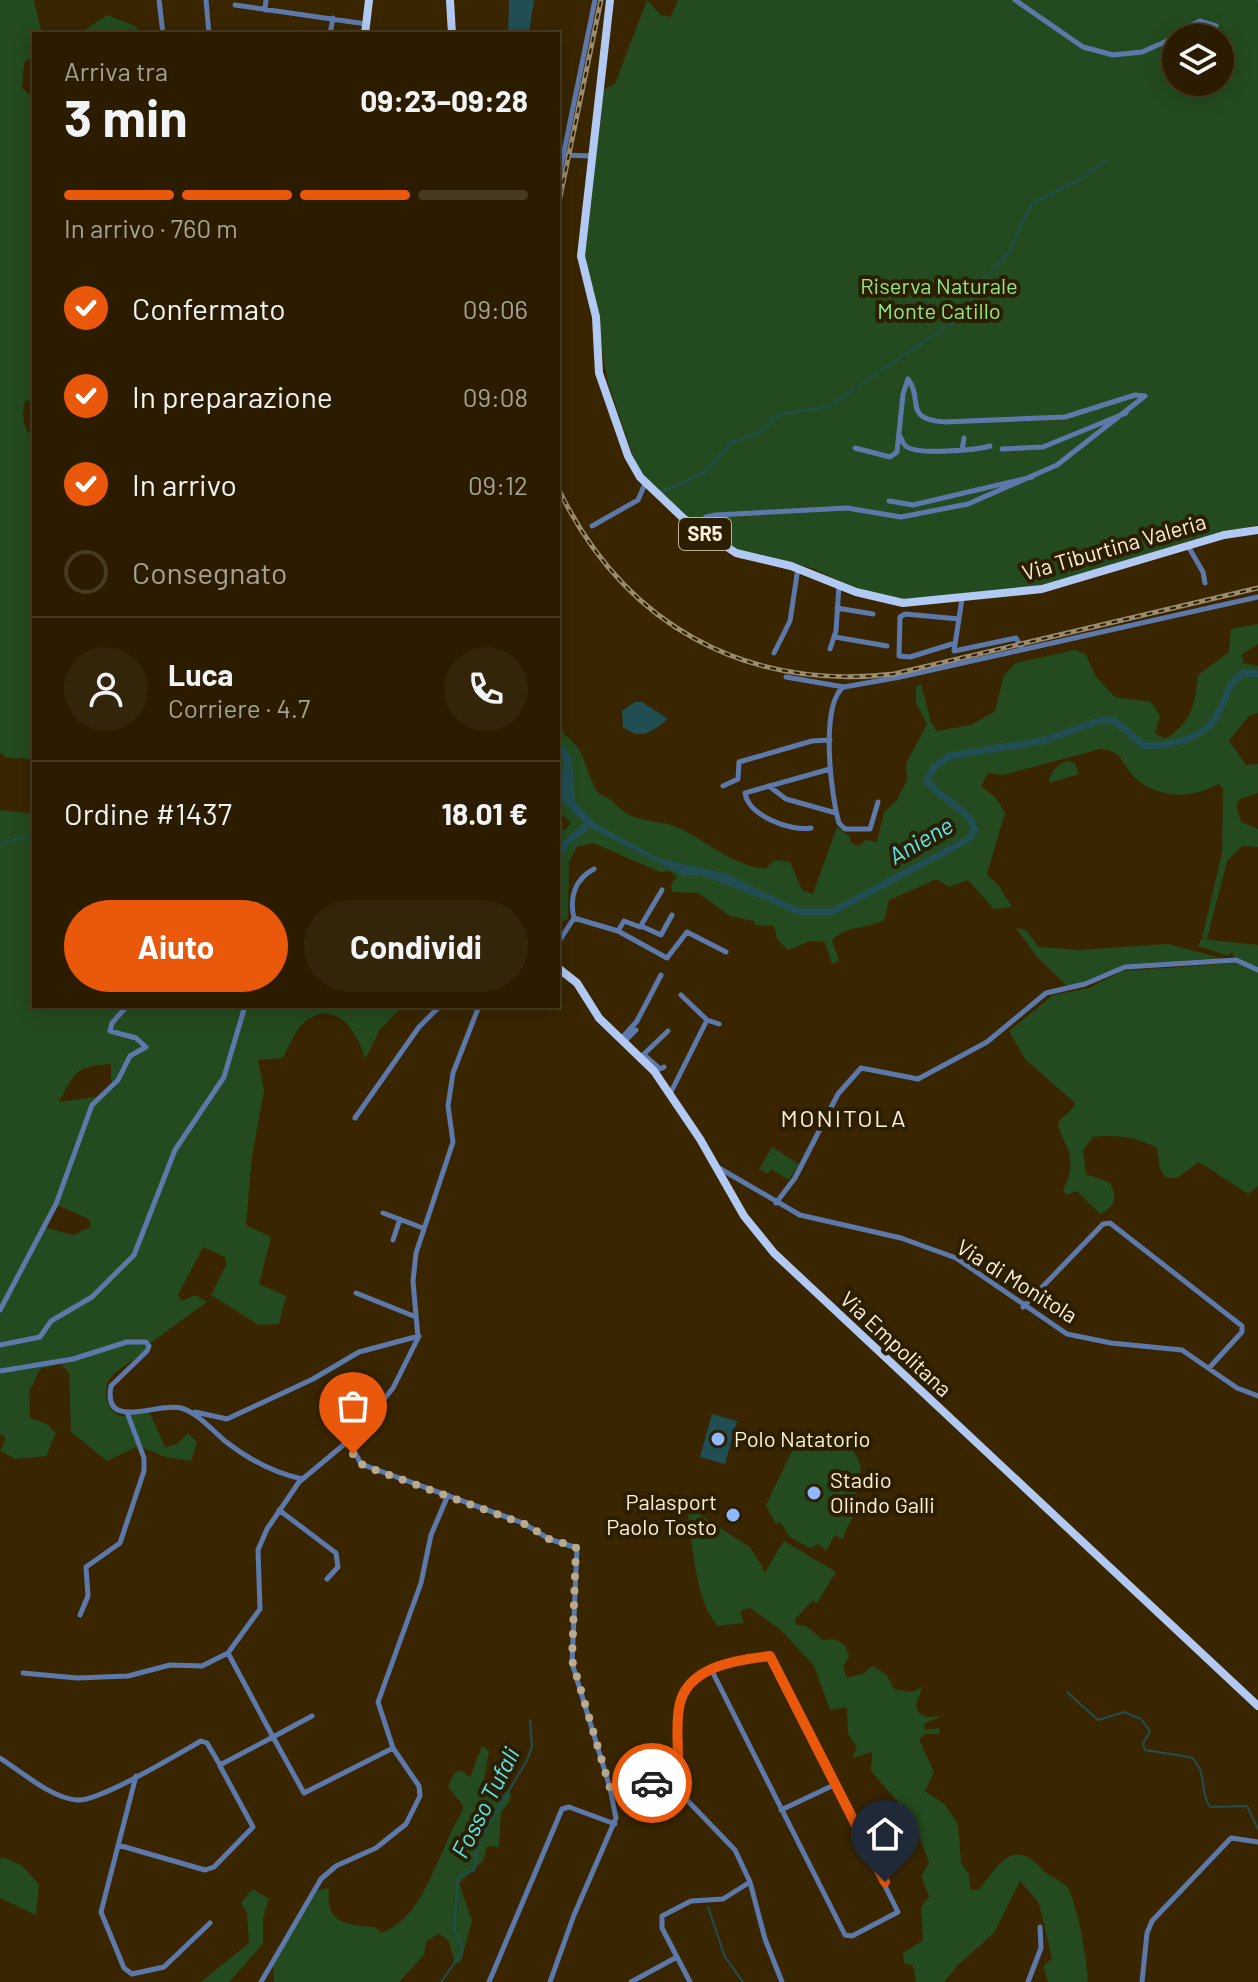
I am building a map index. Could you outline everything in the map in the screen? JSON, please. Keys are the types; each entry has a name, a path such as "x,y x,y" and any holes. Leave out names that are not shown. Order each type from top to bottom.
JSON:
{"main road":[{"path":"365,32 369,0"},
{"path":"450,0 452,32"},
{"name":"Via Tiburtina Valeria","path":"610,0 581,250 596,315 598,367 630,459 645,483 695,528 736,553 798,568 839,588 897,603 962,599 1057,586 1188,546 1258,530"},
{"name":"Via Empolitana","path":"560,970 576,982 596,1014 642,1056 670,1094 751,1225 787,1266 1258,1706"}],"street":[{"path":"159,0 163,32"},
{"path":"206,0 207,32"},
{"path":"265,10 266,0"},
{"path":"560,171 595,0"},
{"path":"1015,0 1083,47 1113,55 1142,52 1162,43"},
{"path":"235,5 366,24"},
{"path":"330,32 333,18"},
{"path":"563,155 591,156"},
{"path":"695,528 712,515 862,508 893,516 909,516 974,503 1037,477 1080,451 1142,402 1144,395 1062,417 933,421 916,409 908,379 902,396 897,452 890,457 855,448"},
{"path":"1002,449 1043,447 1127,412"},
{"path":"900,435 908,448 962,450 990,446"},
{"path":"962,450 964,438"},
{"path":"936,449 938,439"},
{"path":"889,501 913,505 1037,477"},
{"path":"592,526 640,499 645,483"},
{"path":"1188,546 1204,573 1205,583"},
{"path":"774,653 790,621 798,568"},
{"path":"830,649 835,637 839,588 849,595"},
{"path":"786,677 844,687 1258,597"},
{"path":"952,644 962,599"},
{"path":"837,608 873,614"},
{"path":"952,644 909,657 899,656 896,649 900,617 905,614 959,619"},
{"path":"835,637 887,646"},
{"path":"952,644 957,651 1016,638 1022,649"},
{"path":"844,687 835,702 830,740 836,813 843,828 869,830 878,802"},
{"path":"723,786 739,778 739,762 812,741 830,740"},
{"path":"811,828 783,823 751,808 746,791 830,769"},
{"path":"769,786 786,799 836,813"},
{"path":"560,940 574,918 574,891 582,877 594,869"},
{"path":"641,926 662,890"},
{"path":"618,931 624,921 662,935 672,915"},
{"path":"574,918 618,931 667,958 687,932 726,952"},
{"path":"776,1203 795,1178 838,1094 861,1068 918,1079 987,1042 1046,993 1070,989 1125,967 1236,960 1258,970"},
{"path":"623,1039 637,1021 661,975"},
{"path":"681,995 707,1020 719,1024"},
{"path":"0,1310 56,1204 93,1103 120,1077 129,1057 146,1047 138,1039 110,1031 112,1023 125,1008"},
{"path":"0,1345 39,1338 50,1322 92,1297 133,1257 175,1150 224,1077 244,1008"},
{"path":"355,1118 419,1027 438,1008"},
{"path":"23,1673 59,1677 126,1676 171,1665 202,1666 228,1653 260,1609 258,1547 279,1510 302,1479 354,1437 401,1376 419,1336 414,1270 423,1228 453,1140 448,1106 452,1075 478,1008"},
{"path":"670,1094 707,1020"},
{"path":"623,1039 636,1030"},
{"path":"664,1067 660,1069 642,1056 668,1031"},
{"name":"Via di Monitola","path":"715,1165 776,1203 804,1216 888,1235 956,1258 1023,1307 1077,1337 1182,1350 1237,1388 1258,1396"},
{"path":"383,1213 423,1228"},
{"path":"393,1240 400,1219"},
{"path":"1023,1307 1103,1224 1110,1223 1242,1326 1242,1332 1209,1368"},
{"path":"356,1293 416,1317"},
{"path":"128,1415 159,1406 227,1419 315,1378 359,1352 419,1336"},
{"path":"0,1371 76,1358 127,1342 147,1342 148,1350 110,1388 114,1406 128,1415 143,1456 144,1469 120,1543 113,1550 91,1560 85,1569 88,1594 80,1615"},
{"path":"190,1411 249,1458 302,1479"},
{"path":"354,1437 352,1450 360,1464 448,1495 576,1547 572,1660 610,1788 615,1824 574,1915 550,1982"},
{"path":"261,1982 323,1876 376,1848 411,1819 420,1789 393,1748 379,1714 378,1700 420,1587 431,1535 448,1495"},
{"path":"279,1510 336,1553 338,1568 327,1579"},
{"path":"228,1653 305,1793 393,1748"},
{"path":"610,1788 625,1798 633,1798 678,1759 681,1699 696,1677 711,1669 772,1658 898,1910 852,1936 844,1934 711,1669"},
{"path":"220,1765 312,1716"},
{"path":"0,1758 76,1800 94,1797 203,1741 220,1765 253,1828 215,1867 205,1870 118,1845"},
{"path":"662,1774 732,1847 750,1882 766,1942 782,1982"},
{"path":"136,1776 101,1915 128,1972 163,1968 210,1923"},
{"path":"781,1810 836,1784"},
{"path":"489,1982 562,1809 568,1807 615,1824"},
{"path":"1142,1982 1150,1923 1231,1838 1258,1842"},
{"path":"690,1982 662,1926 662,1916 689,1902 726,1898 750,1882"},
{"path":"1028,1982 1041,1948 1040,1927"},
{"path":"631,1982 677,1957"}],"green space":[{"path":"0,0 34,0 42,32 32,32 32,57 24,63 22,88 32,96 32,400 25,401 23,412 25,426 32,437 32,759 7,758 0,753"},
{"name":"Riserva Naturale Monte Catillo","path":"647,0 661,15 671,17 678,0 1258,0 1258,525 1194,539 1068,580 993,593 895,600 853,587 812,568 738,551 680,512 638,470 608,383 585,253 602,90 615,84"},
{"path":"108,15 137,27 137,32 86,32"},
{"path":"1258,624 1258,644 1242,654 1243,663 1258,666 1258,713 1249,716 1229,741 1246,765 1258,764 1258,793 1240,799 1236,805 1241,822 1258,829 1258,847 1242,846 1227,861 1207,939 1202,938 1222,853 1223,788 1218,784 1198,792 1176,795 1155,790 1136,779 1114,752 1100,749 1003,775 988,773 981,786 996,798 1005,813 987,874 1012,907 994,909 968,880 949,887 937,879 889,900 884,920 838,935 832,940 839,961 832,964 825,942 810,941 788,950 777,939 774,926 755,925 754,921 730,916 698,893 672,892 671,884 677,877 670,871 660,872 593,843 577,847 569,861 568,919 560,922 560,829 565,830 571,823 560,812 560,716 563,733 577,747 599,794 629,815 679,828 753,867 765,869 775,860 790,862 802,890 813,894 837,827 850,837 850,842 859,846 866,840 877,842 884,812 897,800 907,780 906,764 927,724 916,703 916,686 921,684 931,722 937,731 971,725 995,711 1004,675 1016,663 1075,650 1086,655 1096,677 1115,697 1151,702 1160,716 1155,733 1165,739 1187,719 1198,675 1229,652 1231,629"},
{"path":"1069,761 1075,763 1079,774 1049,783 1055,769"},
{"path":"0,810 32,814 32,1008 401,1008 380,1029 365,1059 352,1030 345,1022 328,1014 318,1015 303,1023 283,1058 258,1060 264,1091 252,1156 246,1225 271,1237 259,1284 286,1296 279,1324 259,1325 211,1295 226,1265 225,1257 203,1247 178,1295 182,1301 195,1295 207,1302 146,1346 145,1352 109,1380 107,1402 113,1411 129,1416 148,1409 165,1447 177,1444 188,1433 197,1442 191,1461 166,1457 138,1446 107,1461 71,1432 69,1373 61,1364 40,1369 29,1392 30,1418 47,1424 56,1433 46,1456 16,1459 0,1451 6,1438 0,1434","holes":["111,1064 111,1080 116,1086 104,1096 59,1102 73,1077 83,1069","54,1204 89,1219 91,1227 73,1235 43,1227"]},
{"path":"1016,928 1026,930 1039,947 1079,950 1168,944 1221,958 1125,965 1069,988 1037,957"},
{"path":"1201,939 1258,945 1258,968 1235,959 1232,952 1228,956 1198,946"},
{"path":"1237,963 1258,972 1258,1186 1248,1194 1199,1162 1177,1178 1166,1178 1160,1169 1157,1148 1134,1139 1102,1136 1093,1137 1083,1150 1086,1174 1110,1183 1114,1193 1112,1205 1100,1214 1077,1191 1066,1195 1063,1189 1071,1165 1059,1122 1075,1103 1025,1059 1009,1031 1053,995 1089,988 1122,971"},
{"path":"772,1147 799,1164 789,1180 771,1169 768,1174 759,1169"},
{"name":"Stadio Olindo Galli","path":"817,1432 853,1451 860,1468 860,1479 849,1506 855,1512 842,1539 835,1535 826,1551 819,1544 810,1548 790,1537 780,1522 776,1524 766,1505 800,1434 812,1441"},
{"path":"697,1513 751,1548 765,1572 784,1541 836,1572 817,1603 812,1601 795,1619 796,1625 806,1626 823,1640 834,1639 845,1645 849,1657 843,1667 847,1678 864,1673 872,1666 887,1675 894,1689 912,1692 922,1687 916,1706 918,1712 927,1717 942,1716 924,1724 925,1730 940,1728 939,1734 925,1734 919,1739 934,1772 925,1791 945,1805 958,1824 961,1863 969,1874 970,1889 978,1890 1004,1860 1018,1854 1031,1859 1064,1884 1078,1917 1088,1982 1048,1982 1043,1966 1052,1959 1039,1903 1020,1881 994,1933 944,1982 916,1982 913,1966 904,1963 903,1953 923,1940 921,1908 929,1896 921,1876 929,1863 916,1826 903,1819 898,1802 871,1771 872,1752 852,1758 857,1747 848,1734 847,1707 830,1710 814,1666 781,1630 750,1608 740,1611 744,1623 718,1626 711,1616 700,1589 688,1515"},
{"path":"482,1746 489,1751 483,1786 499,1799 507,1791 511,1793 510,1801 501,1812 499,1847 487,1846 483,1861 459,1883 472,1921 461,1961 455,1964 449,1941 439,1934 426,1941 424,1955 399,1982 274,1982 273,1965 318,1890 329,1888 330,1909 334,1916 347,1923 375,1927 381,1933 397,1925 410,1912 429,1881 462,1812 463,1805 448,1787 454,1773 461,1770 470,1778"},
{"path":"3,1857 21,1865 39,1884 36,1915 0,1898 0,1859"},
{"path":"253,1889 269,1899 263,1917 263,1944 229,1982 201,1982 249,1943 247,1913 241,1903"}],"water":[{"path":"509,0 534,0 529,32 508,32"},
{"path":"635,702 642,702 668,719 646,733 630,731 623,727 622,711"},
{"path":"560,742 572,757 575,801 595,823 658,858 728,874 759,890 757,897 701,875 684,876 587,826 560,799 564,764"},
{"name":"Polo Natatorio","path":"712,1414 737,1421 725,1464 700,1457"}],"waterway":[{"path":"662,492 705,472 731,443 759,433 780,414 828,407 959,318 984,279 1009,253 1031,204 1079,180 1105,161"},
{"name":"Aniene","path":"753,891 800,912 832,912 969,839 975,829 971,821 927,780 934,767 949,756 1042,741 1102,720 1115,721 1144,746 1174,743 1194,736 1211,724 1229,689 1243,673 1258,674"},
{"path":"560,853 564,845 589,824"},
{"path":"0,844 32,835"},
{"path":"1067,1692 1098,1720 1124,1712 1141,1719 1150,1731 1143,1744 1145,1750 1192,1758 1200,1770 1210,1807 1247,1806 1258,1829"},
{"name":"Fosso Tufali","path":"441,1982 461,1954 462,1945 454,1930 458,1877 474,1870 478,1843 527,1760 532,1747 530,1720"},
{"path":"708,1907 725,1957 743,1982"}],"railway":[{"path":"560,197 601,0"},
{"path":"560,492 585,536 617,577 653,611 694,638 739,658 787,671 839,676 894,674 1258,588"}],"way so far":[{"path":"353,1454 359,1463 370,1468 527,1525 549,1539 576,1547 572,1660 610,1788 630,1799 652,1783"}],"place":[{"name":"Polo Natatorio","path":"718,1439"},
{"name":"Stadio Olindo Galli","path":"814,1493"},
{"name":"Palasport Paolo Tosto","path":"733,1515"}],"district":[{"name":"MONITOLA","path":"844,1119"}],"route":[{"path":"652,1783 678,1759 679,1705 699,1673 770,1656 885,1882"}]}
